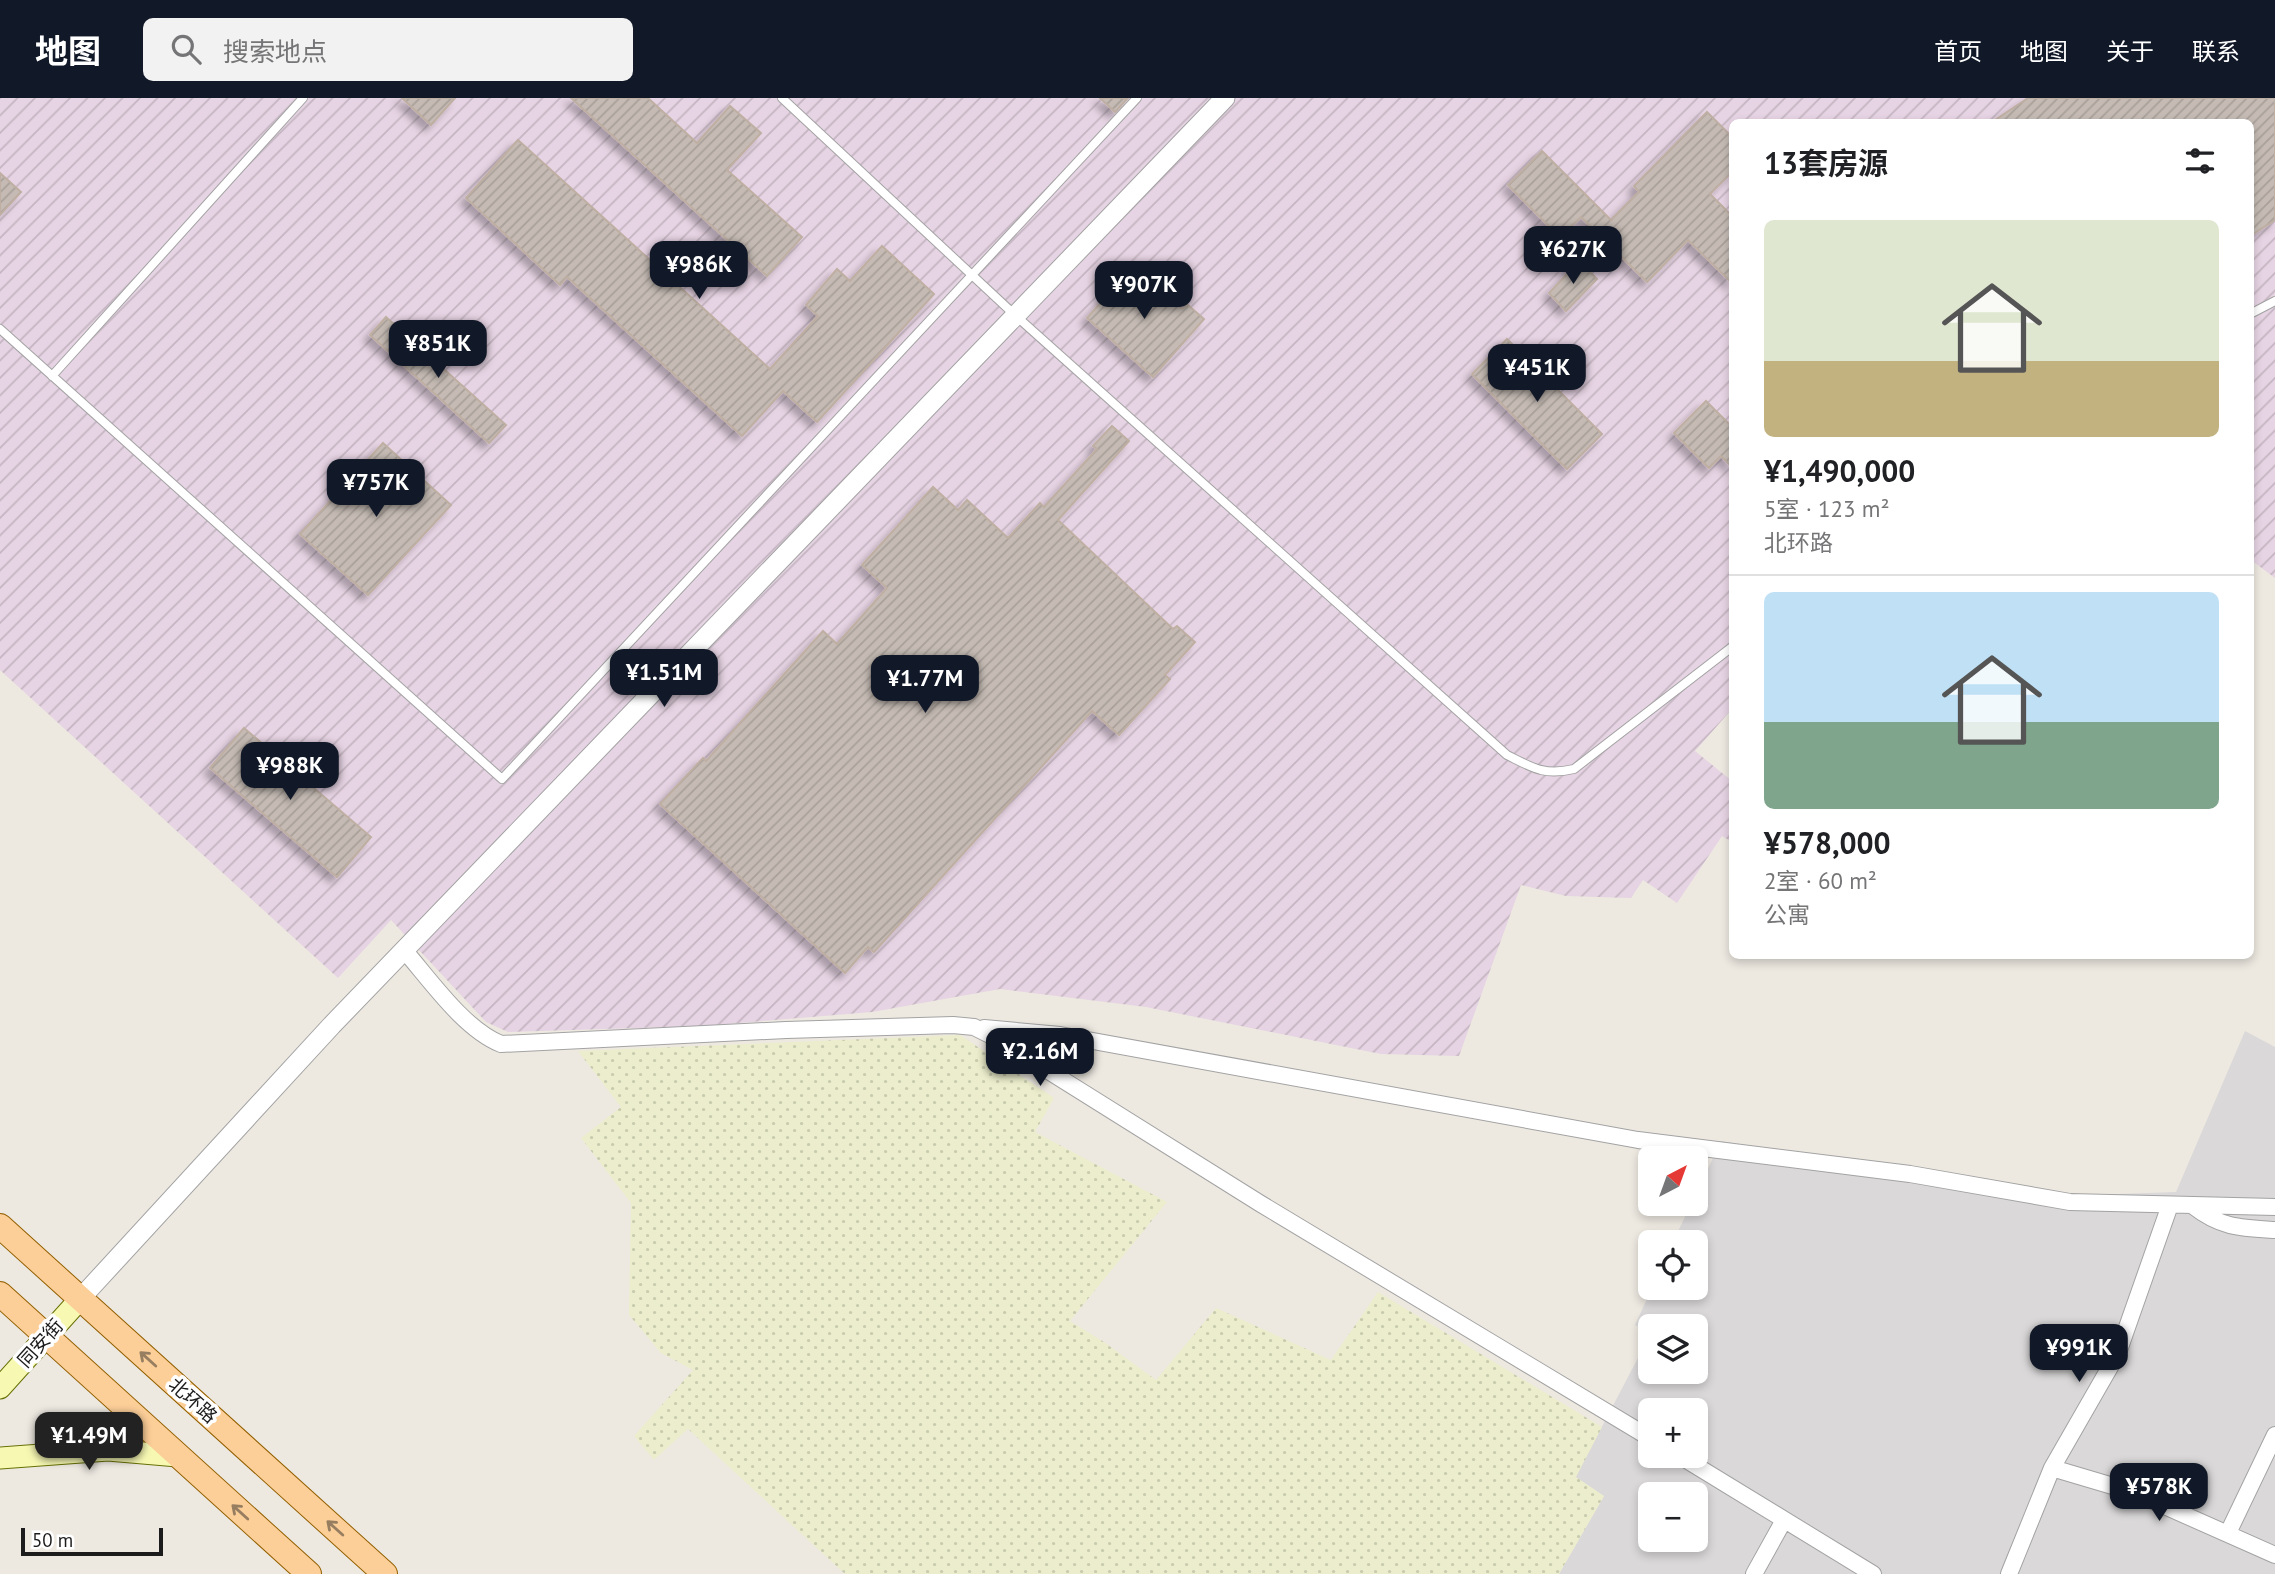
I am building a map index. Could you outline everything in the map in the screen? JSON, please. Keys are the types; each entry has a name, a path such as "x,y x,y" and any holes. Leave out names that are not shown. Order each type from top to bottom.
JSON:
{"main road":[{"name":"北环路","path":"0,1226 385,1574"},
{"path":"0,1294 309,1574"},
{"name":"同安街","path":"0,1388 80,1298"},
{"path":"0,1458 108,1450 178,1456"}],"street":[{"path":"80,1298 332,1025 1225,98"},
{"path":"404,950 467,1021 487,1038 501,1044 953,1025 1060,1035 1638,1140 1910,1174 2070,1202 2275,1207"},
{"path":"974,1027 996,1038 1261,1204 1638,1431"},
{"path":"2009,1574 2052,1468 2118,1353 2170,1205"},
{"path":"2193,1206 2210,1219 2235,1228 2275,1230"},
{"path":"2228,1533 2275,1435"},
{"path":"1700,1468 1873,1574"},
{"path":"2052,1468 2133,1492 2275,1555"},
{"path":"1755,1574 1784,1520"}],"lane":[{"path":"52,376 303,98"},
{"path":"782,98 1016,316 1507,755 1536,769 1556,773 1574,769 1729,649"},
{"path":"0,329 502,779 1138,98"},
{"path":"2254,312 2275,301"}],"shaded area":[{"path":"0,98 2275,98 2275,578 2254,562 2254,119 1729,119 1729,712 1695,751 1729,779 1729,840 1722,836 1677,903 1643,880 1631,898 1566,896 1521,885 1459,1056 1381,1054 1146,1007 1000,989 872,1012 702,1026 508,1032 486,1022 391,920 338,978 0,670"},
{"path":"2245,1031 2275,1047 2275,1574 1559,1574 1604,1496 1575,1478 1638,1358 1638,1384 1708,1384 1708,1314 1640,1314 1646,1300 1708,1300 1708,1230 1679,1230 1685,1216 1708,1216 1708,1169 1721,1141 2062,1196 2176,1192"}],"green space":[{"path":"960,1035 1054,1098 1035,1132 1167,1202 1070,1321 1156,1380 1216,1308 1331,1360 1378,1292 1602,1427 1576,1477 1604,1496 1559,1574 845,1574 688,1429 654,1460 634,1436 693,1370 661,1353 629,1315 631,1203 581,1138 621,1107 578,1051"}],"building":[{"path":"402,98 455,98 431,125"},
{"path":"571,98 648,98 697,143 730,106 761,133 727,170 802,237 767,276"},
{"path":"1100,98 1128,98 1115,112"},
{"path":"2028,98 2275,98 2275,220 2254,233 2254,119 1996,119"},
{"path":"1707,112 1729,134 1729,175 1710,194 1729,213 1729,280 1688,240 1647,282 1581,217 1560,237 1508,185 1542,151 1611,220 1639,192 1634,186"},
{"path":"518,140 770,369 818,316 806,305 837,269 850,281 882,246 934,294 817,422 783,391 742,436 567,277 560,285 466,198"},
{"path":"0,173 21,192 0,215"},
{"path":"1579,261 1597,279 1566,311 1549,293"},
{"path":"1133,266 1182,309 1187,304 1204,319 1153,377 1087,318"},
{"path":"386,317 506,425 489,443 370,335"},
{"path":"1507,339 1602,434 1567,469 1472,374"},
{"path":"1706,401 1729,424 1729,464 1721,456 1709,468 1674,433"},
{"path":"1112,426 1129,441 1058,520 1173,629 1177,626 1195,642 1165,675 1170,679 1119,735 1092,711 874,952 868,947 845,973 660,804 703,758 706,761 823,631 837,644 887,588 862,565 933,487 958,510 967,500 1008,538 1040,503 1044,507 1097,449 1093,446"},
{"path":"383,443 451,505 368,595 300,534"},
{"path":"244,728 371,837 337,877 210,768"}]}
